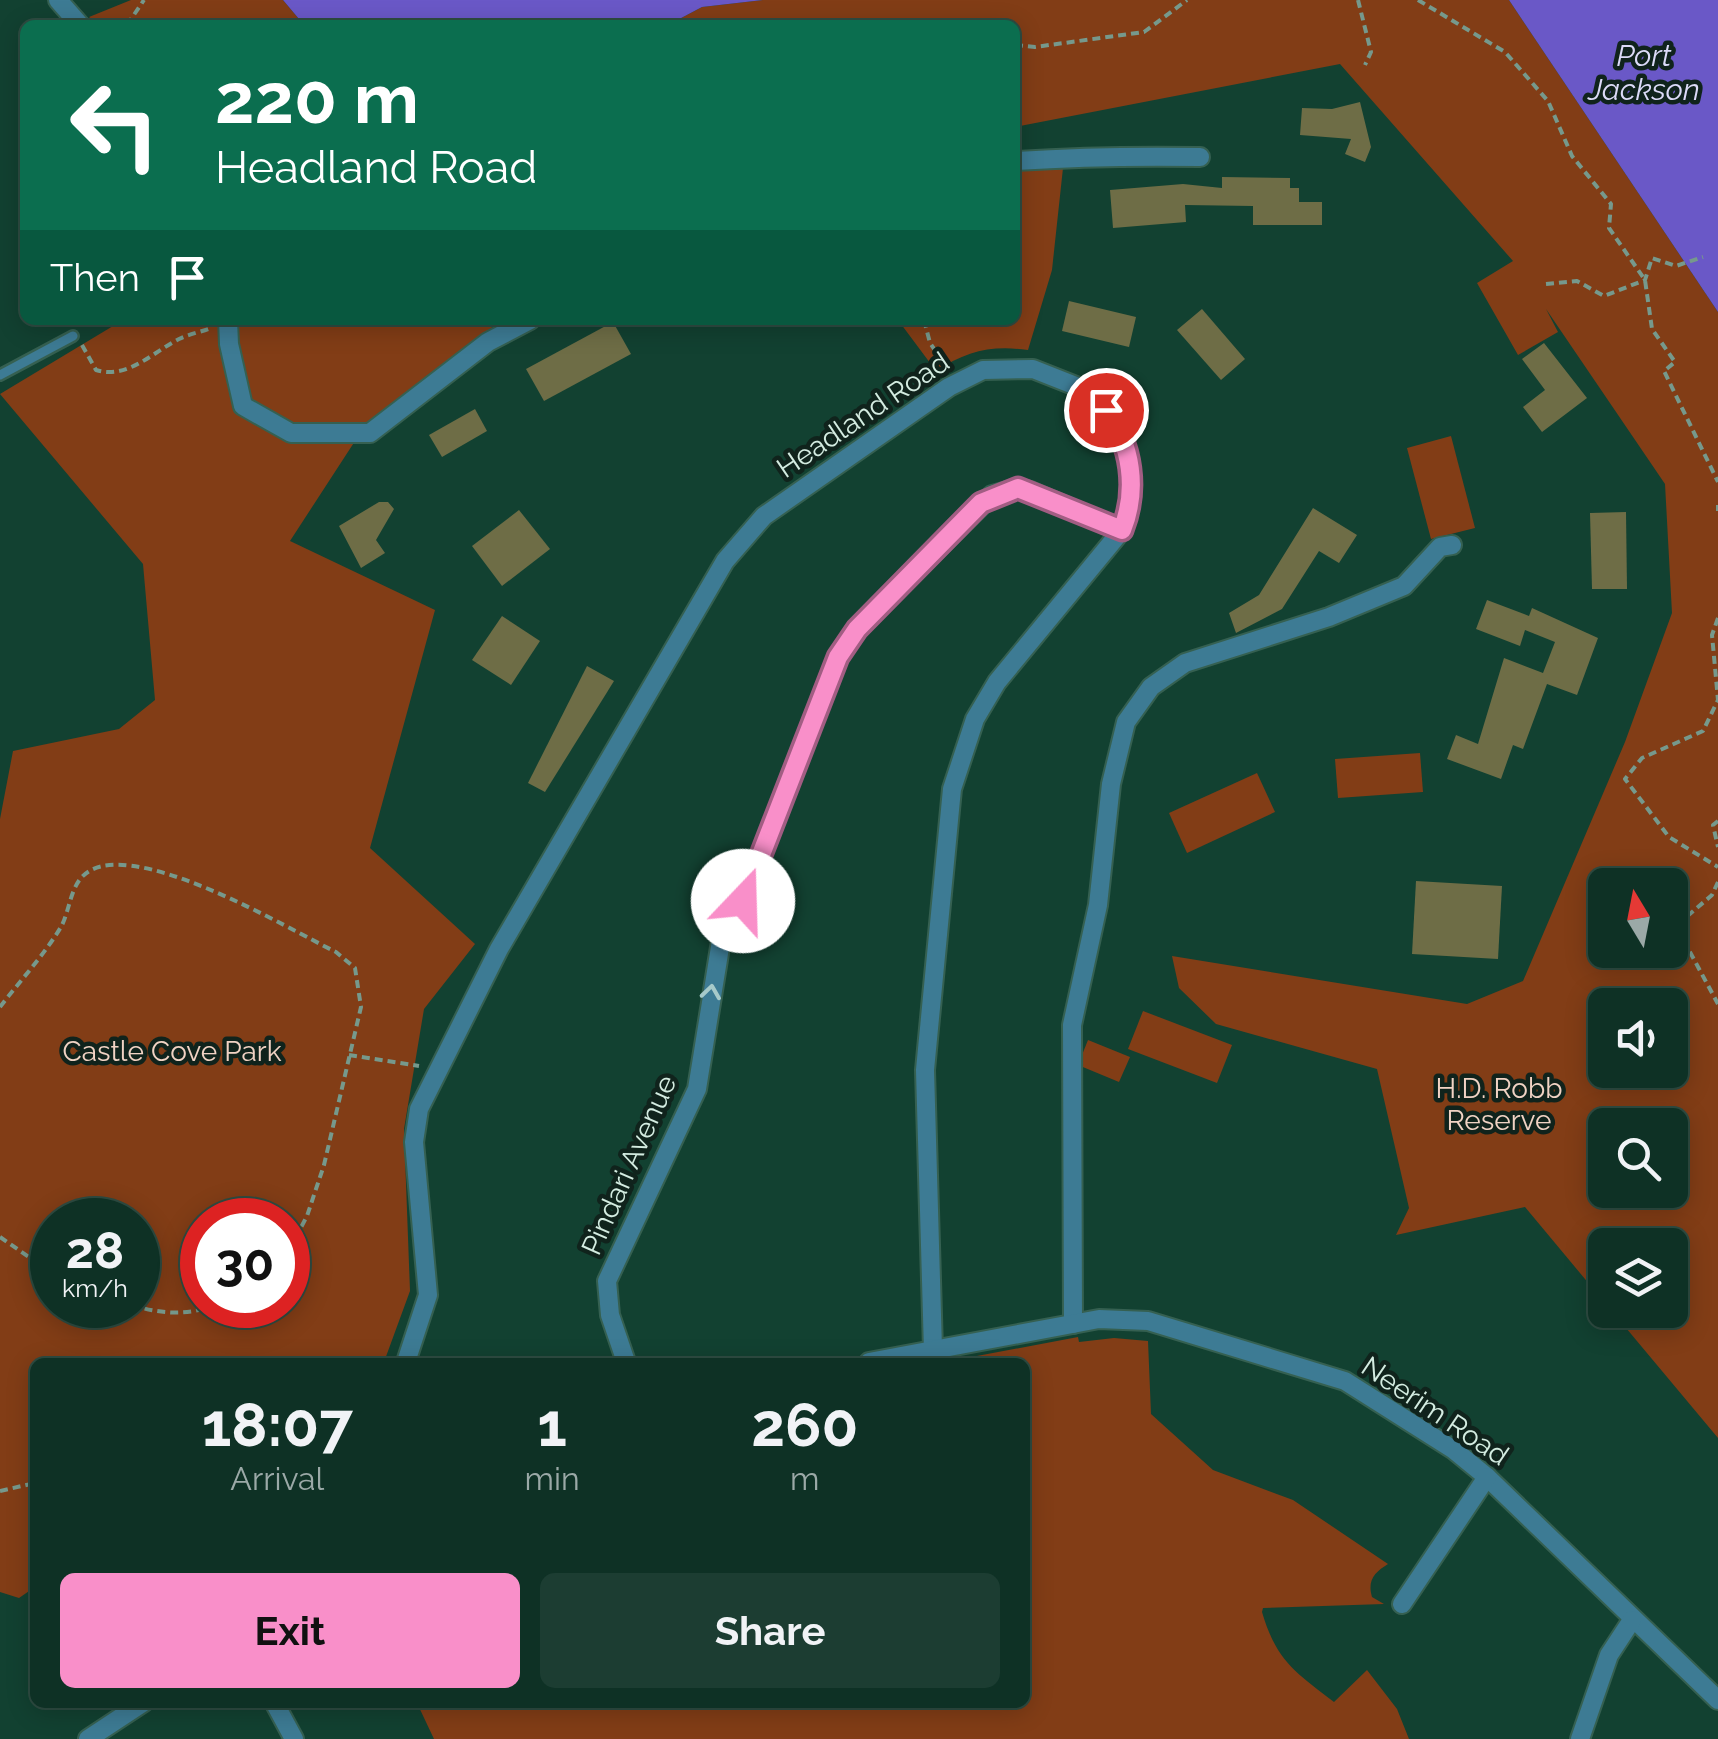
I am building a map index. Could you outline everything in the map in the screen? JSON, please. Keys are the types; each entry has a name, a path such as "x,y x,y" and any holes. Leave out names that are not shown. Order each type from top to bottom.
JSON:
{"street":[{"path":"58,0 76,20"},
{"path":"1020,160 1107,155 1137,160 1200,157"},
{"path":"228,325 243,406 292,433 370,432 488,342 520,325"},
{"name":"Headland Road","path":"407,1358 428,1296 415,1122 499,950 725,561 764,516 957,383 984,370 1014,366 1066,380 1095,398 1118,426 1129,459 1131,494 1122,530 997,682 975,719 952,789 924,1085 933,1350"},
{"name":"Pindari Avenue","path":"625,1358 610,1315 607,1281 697,1089 721,941 743,901 827,677 857,629 992,495 1018,488 1030,491 1122,530"},
{"path":"1073,1324 1072,1024 1098,905 1112,784 1126,722 1151,687 1185,663 1394,591 1418,576 1440,547 1452,546"},
{"name":"Neerim Road","path":"890,1358 1099,1319 1148,1321 1313,1368 1377,1400 1488,1476 1718,1700"},
{"path":"1402,1604 1488,1476"},
{"path":"1580,1739 1608,1656 1632,1620"},
{"path":"88,1739 135,1708"},
{"path":"277,1708 294,1739"}],"lane":[{"path":"0,375 72,336"}],"path":[{"path":"1020,46 1144,32 1187,0"},
{"path":"1358,0 1371,52 1365,65"},
{"path":"1418,0 1506,52 1548,101 1572,156 1611,204 1609,228 1645,280"},
{"path":"1703,257 1676,266 1652,258 1645,280 1652,329 1674,362 1664,371 1718,482"},
{"path":"1546,284 1578,282 1604,296 1645,280"},
{"path":"72,336 86,349 96,370 109,374 154,358 180,338 213,325"},
{"path":"925,325 930,342 957,383"},
{"path":"1718,618 1712,636 1718,700 1703,731 1642,758 1625,779 1669,837 1718,867"},
{"path":"1718,820 1713,825 1718,847"},
{"path":"0,1007 62,925 78,880 88,870 120,864 179,875 346,960 360,980 361,1007 324,1165 310,1207"},
{"path":"1718,882 1712,895 1676,926 1718,1004"},
{"path":"349,1055 438,1073"},
{"path":"0,1236 30,1257"},
{"path":"0,1491 30,1484"}],"green space":[{"path":"131,0 283,0 300,20 93,20 89,17"},
{"name":"H.D. Robb Reserve","path":"763,0 1509,0 1718,312 1718,1438 1626,1328 1688,1328 1688,1228 1588,1228 1588,1283 1525,1207 1396,1235 1409,1208 1377,1069 1216,1024 1179,988 1172,956 1467,1004 1523,981 1625,742 1672,613 1665,484 1546,309 1558,332 1518,355 1477,283 1513,261 1340,64 1020,126 1020,20 677,20 702,7"},
{"path":"1063,168 1052,270 1028,350 980,351 936,371 902,325 1020,325 1020,171"},
{"name":"Castle Cove Park","path":"115,325 495,325 357,438 290,541 435,610 370,848 475,944 424,1009 404,1129 410,1291 385,1358 30,1358 30,1590 19,1598 0,1592 0,819 13,751 119,729 155,700 143,564 0,394"},
{"path":"1451,436 1475,528 1431,539 1407,448"},
{"path":"1420,753 1423,792 1338,798 1335,759"},
{"path":"1257,773 1275,812 1187,853 1169,813"},
{"path":"1143,1011 1232,1045 1217,1083 1128,1049"},
{"path":"1088,1040 1130,1057 1119,1082 1078,1065"},
{"path":"1078,1337 1079,1342 1114,1338 1148,1341 1151,1414 1213,1470 1293,1500 1388,1564 1371,1581 1372,1597 1384,1604 1263,1608 1262,1612 1274,1642 1289,1664 1334,1702 1367,1670 1397,1709 1409,1739 434,1739 419,1708 1030,1708 1030,1358 966,1358"}],"water":[{"path":"283,0 763,0 702,7 677,20 300,20"},
{"name":"Port Jackson","path":"1509,0 1718,0 1718,312"}],"building":[{"path":"1360,102 1371,147 1365,162 1345,154 1351,139 1300,135 1302,108 1332,109"},
{"path":"1222,177 1290,178 1290,188 1299,188 1299,202 1322,202 1322,225 1253,225 1253,206 1185,205 1186,222 1113,228 1110,190 1183,184 1222,188"},
{"path":"1069,301 1136,317 1129,347 1062,331"},
{"path":"1202,309 1245,359 1221,380 1177,330"},
{"path":"607,325 615,325 631,354 544,401 526,369"},
{"path":"1544,343 1587,398 1542,432 1523,407 1545,390 1522,359"},
{"path":"475,409 487,431 442,457 429,435"},
{"path":"379,502 388,502 394,509 376,540 385,553 361,568 339,526"},
{"path":"1313,508 1357,535 1339,563 1319,551 1282,609 1236,633 1229,613 1259,595"},
{"path":"519,510 550,549 502,586 472,546"},
{"path":"1626,512 1627,589 1592,589 1590,513"},
{"path":"1487,600 1529,616 1532,608 1598,638 1577,695 1547,684 1523,749 1513,745 1501,779 1447,759 1456,735 1478,744 1504,658 1543,673 1555,642 1525,630 1520,646 1476,629"},
{"path":"502,616 540,641 511,685 472,660"},
{"path":"587,666 614,681 545,792 528,783"},
{"path":"1416,881 1502,886 1498,959 1412,954"}],"route":[{"path":"743,901 820,692 838,657 857,629 981,503 992,495 1018,488 1122,530 1131,494 1129,459 1118,426 1106,410"}]}
